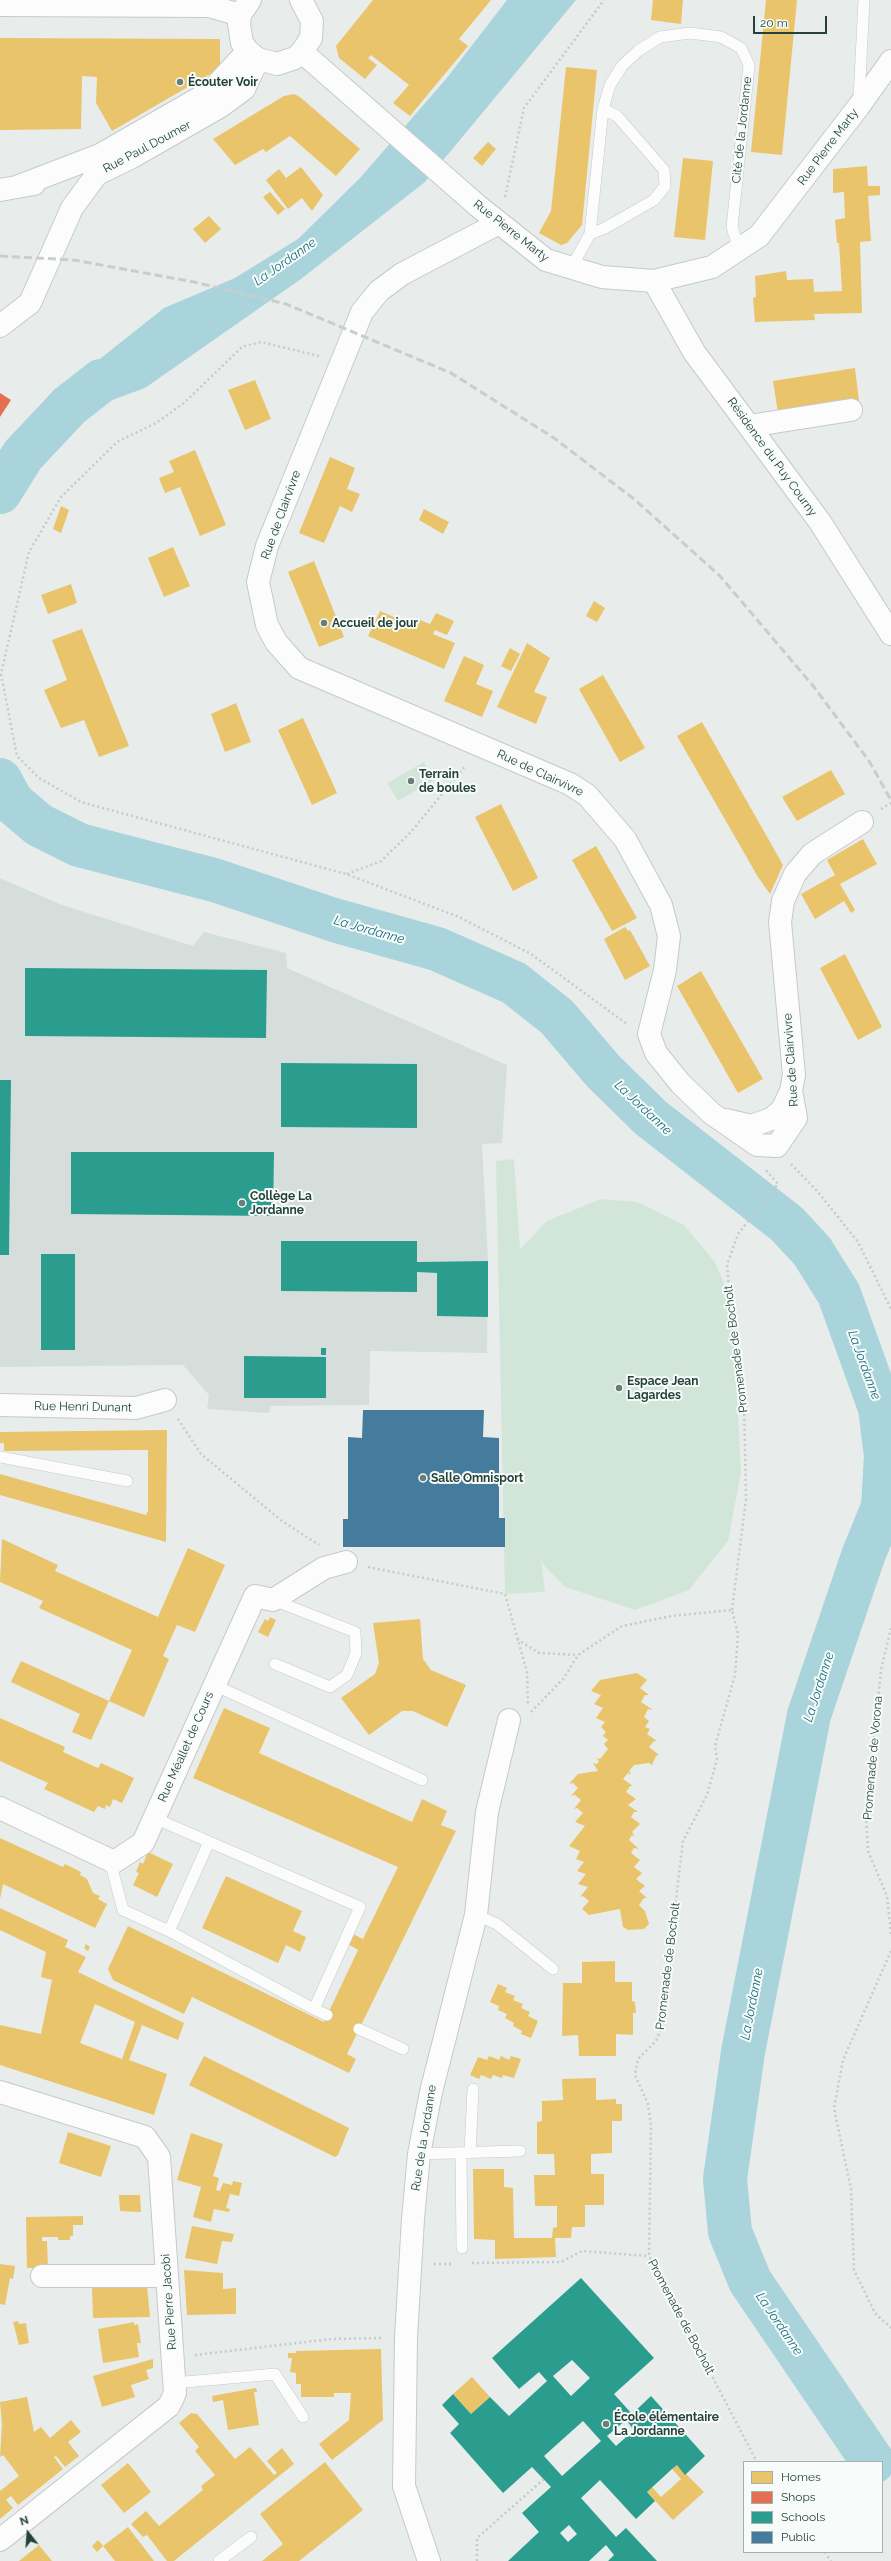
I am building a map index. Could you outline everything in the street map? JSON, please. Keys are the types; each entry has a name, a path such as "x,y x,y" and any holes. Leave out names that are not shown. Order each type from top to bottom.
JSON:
{"street":[{"path":"0,5 209,6 245,8 239,34 253,55 277,64 286,62 302,52 308,46 312,29 312,21 306,2"},
{"name":"Rue Pierre Marty","path":"302,52 383,121 459,189 546,260 602,277 654,281 712,267 759,236 859,106 891,61"},
{"name":"Rue Paul Doumer","path":"0,326 30,303 72,208 97,174 132,157 221,106 244,89 253,55"},
{"name":"Rue Paul Doumer","path":"10,188 100,155 210,92 253,55"},
{"path":"10,188 97,174"},
{"name":"Rue de Clairvivre","path":"499,223 402,274 379,290 362,312 267,546 258,582 267,625 276,642 299,668 570,784 587,795 625,840 660,905 669,936 666,970 649,1034"},
{"name":"Résidence du Puy Courny","path":"654,281 694,352 820,522 891,634"},
{"path":"749,426 851,410"},
{"name":"Rue de Clairvivre","path":"777,1146 796,1118 792,1091 794,1075 780,922 783,901 796,874 812,854 862,822"},
{"path":"649,1034 656,1053 680,1083 711,1113 724,1120 758,1146 777,1146"},
{"path":"724,1120 751,1126 771,1119 782,1110 792,1091"},
{"name":"Rue Henri Dunant","path":"0,1405 136,1408 165,1400"},
{"path":"273,1600 324,1568 346,1562"},
{"name":"Rue Méallet de Cours","path":"110,1861 114,1862 143,1843 255,1596 273,1600"},
{"name":"Rue de la Jordanne","path":"428,2561 404,2486 408,2274 420,2154 431,2092 476,1915 487,1812 509,1720"},
{"path":"0,1808 110,1861"},
{"name":"Rue Pierre Jacobi","path":"0,2092 145,2137 159,2157 174,2383 174,2393 169,2406 0,2540"},
{"path":"42,2276 167,2276"}],"lane":[{"path":"859,106 864,0"},
{"name":"Cité de la Jordanne","path":"571,268 590,234 603,109 610,85 622,66 638,50 660,37 690,32 721,36 741,48 749,64 732,227 739,249"},
{"path":"590,234 605,228 654,200 664,186 664,170 617,116 603,109"},
{"path":"0,1456 127,1481"},
{"path":"273,1600 355,1632 356,1653 347,1675 330,1687 275,1664"},
{"path":"214,1686 422,1780"},
{"path":"154,1818 360,1907 314,2009"},
{"path":"169,1932 209,1842"},
{"path":"110,1861 123,1910 169,1932 327,2015"},
{"path":"476,1915 497,1924 553,1969"},
{"path":"359,2029 403,2049"},
{"path":"462,2248 466,2153 473,2090"},
{"path":"420,2154 520,2151"},
{"path":"174,2383 275,2374 303,2417"},
{"path":"219,2561 251,2538"}],"path":[{"path":"499,223 524,108 604,0"},
{"path":"341,362 261,342 242,347 184,403 156,422 117,442 61,497 29,552 1,674 17,756 39,778 81,802 346,874 459,917 532,954 630,1026 649,1034"},
{"path":"346,874 381,861 411,832 465,768 476,743"},
{"path":"777,1146 858,1242 891,1309"},
{"name":"Promenade de Bocholt","path":"756,2461 649,2256 651,2125 648,2104 637,2084 636,2066 638,2059 656,2041 660,2032 683,1841 707,1795 717,1759 715,1746 735,1675 738,1634 732,1610 746,1499 744,1398 732,1326 727,1265 738,1234 778,1184 761,1165"},
{"path":"509,1720 528,1715 564,1678 578,1655 622,1626 671,1616 732,1610"},
{"name":"Promenade de Vorona","path":"891,1628 881,1670 866,1816 868,1851 887,1896 891,1934"},
{"path":"517,1640 539,1653 578,1655"},
{"path":"891,1951 843,2060 834,2108 851,2189 854,2270 875,2313 891,2328"},
{"path":"466,2264 561,2262 582,2252 649,2256"},
{"path":"408,2274 435,2264 459,2264"},
{"path":"172,2358 331,2338 406,2337"},
{"path":"477,2561 477,2538 544,2479"}],"shaded area":[{"name":"Collège La Jordanne","path":"0,878 62,905 193,946 204,932 286,953 287,968 507,1065 502,1143 482,1144 488,1261 487,1353 370,1351 369,1405 271,1406 269,1413 207,1409 209,1395 183,1365 0,1367"}],"green space":[{"name":"Terrain de boules","path":"424,762 434,780 398,801 387,783"},
{"name":"Espace Jean Lagardes","path":"514,1159 520,1249 547,1221 601,1199 637,1202 684,1225 715,1262 732,1303 741,1472 728,1541 689,1590 635,1610 565,1587 544,1566 541,1558 545,1592 505,1594 496,1161"}],"water":[{"path":"507,0 576,0 425,182 301,279 145,388 55,421 96,362 164,308 235,278 298,239 360,178 446,79"}],"building: Homes":[{"path":"373,0 491,0 459,39 468,46 410,116 393,103 409,85 371,55 368,58 377,65 365,79 339,58 336,46"},
{"path":"653,0 683,0 681,24 651,20"},
{"path":"766,0 797,0 782,155 751,152"},
{"path":"0,38 220,39 220,65 217,70 112,131 96,103 97,77 82,76 81,129 0,130"},
{"path":"566,67 597,70 582,225 567,243 561,245 539,233 551,211"},
{"path":"294,94 300,97 360,149 336,176 290,136 266,152 263,149 235,165 213,139 284,96"},
{"path":"488,142 496,149 482,166 473,158"},
{"path":"683,158 713,161 705,240 674,237"},
{"path":"867,166 868,186 880,186 880,195 868,196 871,241 860,242 862,313 814,314 815,320 755,322 753,298 756,297 755,276 786,271 787,280 813,279 814,292 842,291 839,243 837,243 835,220 845,218 844,192 833,193 833,169"},
{"path":"301,167 323,195 312,211 302,198 288,209 266,180 279,169 286,178"},
{"path":"270,192 285,209 278,215 263,197"},
{"path":"209,216 221,229 205,243 193,229"},
{"path":"855,368 859,401 778,413 773,381"},
{"path":"255,380 271,419 245,430 228,390"},
{"path":"195,450 226,525 200,536 180,487 165,493 159,478 174,472 169,461"},
{"path":"330,457 355,468 347,489 360,494 352,512 340,506 324,543 299,533"},
{"path":"61,506 69,510 61,533 53,529"},
{"path":"424,509 449,522 443,534 419,520"},
{"path":"173,547 190,586 164,597 148,558"},
{"path":"314,561 344,637 319,647 288,572"},
{"path":"71,584 77,603 48,614 41,595"},
{"path":"594,601 605,608 597,622 586,616"},
{"path":"380,611 417,627 420,620 430,624 436,613 454,621 447,635 435,630 433,634 455,643 444,669 368,636"},
{"path":"82,629 129,746 99,757 84,720 61,728 44,690 67,680 52,640"},
{"path":"527,643 550,658 534,692 547,697 536,724 497,707"},
{"path":"510,648 520,654 511,671 501,666"},
{"path":"464,656 484,665 476,684 493,691 482,717 444,701"},
{"path":"603,675 645,748 620,762 579,689"},
{"path":"236,703 251,742 225,752 211,714"},
{"path":"303,718 337,793 312,805 278,730"},
{"path":"702,722 783,865 770,894 758,877 677,736"},
{"path":"831,770 845,794 797,821 782,797"},
{"path":"501,804 538,878 513,891 475,817"},
{"path":"863,839 877,864 840,884 855,910 851,913 844,901 815,919 801,894 835,875 827,860"},
{"path":"596,846 637,918 612,931 572,860"},
{"path":"625,927 628,931 630,930 650,966 625,980 604,939"},
{"path":"845,954 882,1027 858,1040 820,968"},
{"path":"701,971 763,1079 738,1093 677,986"},
{"path":"167,1430 166,1542 0,1495 0,1474 146,1515 148,1511 148,1450 4,1451 4,1443 0,1443 0,1432"},
{"path":"2,1539 58,1565 55,1571 158,1617 188,1548 225,1565 195,1632 177,1625 163,1656 169,1659 144,1717 109,1701 132,1650 39,1608 43,1601 0,1582"},
{"path":"270,1617 276,1620 268,1637 258,1632 265,1619 268,1621"},
{"path":"420,1619 423,1659 431,1670 466,1685 447,1727 413,1711 402,1711 369,1735 341,1698 375,1674 379,1663 373,1623"},
{"path":"21,1661 109,1701 91,1740 72,1732 80,1714 11,1682"},
{"path":"637,1673 647,1680 640,1688 649,1695 645,1695 641,1702 653,1710 648,1709 644,1717 649,1721 645,1727 650,1729 647,1734 657,1741 654,1741 649,1747 659,1755 656,1756 652,1765 649,1763 634,1765 629,1771 631,1775 628,1773 623,1779 633,1786 630,1786 626,1792 636,1799 628,1805 638,1812 634,1812 631,1817 640,1824 632,1832 635,1837 632,1835 629,1840 639,1849 634,1848 631,1853 640,1860 634,1867 642,1873 636,1879 645,1886 639,1891 647,1898 644,1898 639,1905 645,1911 649,1924 644,1929 628,1930 623,1927 620,1909 589,1915 582,1909 589,1901 583,1896 580,1897 588,1887 578,1884 586,1874 577,1871 584,1862 576,1859 580,1851 569,1846 585,1826 575,1822 583,1813 577,1808 574,1809 581,1800 575,1795 571,1796 578,1788 573,1783 569,1784 578,1774 598,1771 593,1763 597,1764 599,1761 596,1758 600,1759 608,1749 604,1744 608,1740 603,1736 606,1732 601,1727 605,1722 596,1718 603,1708 594,1704 601,1695 591,1691 600,1680"},
{"path":"224,1708 270,1728 259,1753 412,1822 422,1799 447,1811 441,1825 456,1831 347,2054 356,2059 349,2073 192,1997 184,2014 113,1980 108,1969 128,1926 324,2022 358,1950 348,1944 353,1934 363,1939 398,1867 193,1778"},
{"path":"0,1718 65,1747 63,1752 98,1768 101,1763 134,1778 122,1803 113,1799 110,1807 106,1805 105,1809 98,1806 94,1812 44,1789 48,1783 0,1761"},
{"path":"0,1838 63,1867 65,1864 81,1872 80,1875 87,1879 93,1893 100,1896 98,1899 107,1904 95,1928 3,1884 0,1899"},
{"path":"148,1852 173,1864 157,1897 133,1885 139,1873 136,1872 140,1862 143,1864"},
{"path":"226,1876 302,1911 293,1931 306,1937 300,1952 286,1945 278,1963 202,1928"},
{"path":"0,1908 68,1940 65,1947 86,1957 78,1972 184,2023 178,2040 142,2025 129,2060 167,2074 154,2115 0,2065 0,2025 41,2034 52,1980 41,1977 46,1952 0,1930","holes":["95,2004 135,2022 122,2059 80,2043"]},
{"path":"86,1944 90,1947 88,1951 84,1948"},
{"path":"615,1961 615,1982 632,1982 632,2001 635,2002 636,2013 633,2013 633,2035 616,2034 616,2056 579,2056 578,2035 562,2036 563,1983 582,1983 582,1962"},
{"path":"498,1984 507,1988 505,1992 515,1996 513,2000 523,2004 521,2008 530,2012 528,2016 538,2021 531,2038 521,2034 522,2031 513,2026 514,2023 505,2018 507,2014 498,2010 499,2006 490,2002"},
{"path":"204,2056 349,2128 338,2155 335,2157 189,2085"},
{"path":"489,2056 499,2060 501,2056 509,2060 511,2056 521,2059 514,2078 503,2075 502,2078 493,2075 491,2079 481,2075 479,2079 470,2075 478,2057 487,2060"},
{"path":"596,2078 596,2100 616,2099 616,2104 622,2104 622,2121 612,2121 612,2153 591,2154 591,2174 604,2174 604,2205 585,2205 585,2227 572,2227 571,2238 555,2238 556,2257 495,2259 495,2240 474,2239 473,2169 504,2169 504,2187 513,2188 514,2238 552,2238 553,2228 557,2227 557,2206 535,2206 534,2175 555,2175 554,2154 537,2154 537,2122 542,2121 542,2101 563,2100 562,2079"},
{"path":"68,2132 111,2146 101,2177 59,2163"},
{"path":"191,2133 223,2144 213,2176 219,2178 216,2190 220,2191 223,2183 232,2185 233,2181 242,2183 239,2196 230,2194 226,2208 230,2209 229,2212 214,2209 211,2222 193,2217 201,2187 177,2180"},
{"path":"119,2195 140,2195 141,2212 120,2211"},
{"path":"83,2216 83,2225 73,2225 73,2236 70,2236 70,2240 58,2240 58,2237 42,2237 42,2241 47,2241 48,2268 27,2268 26,2217"},
{"path":"192,2226 234,2234 232,2242 222,2241 217,2264 185,2258"},
{"path":"0,2264 15,2266 13,2279 10,2278 5,2305 0,2304"},
{"path":"184,2270 223,2273 223,2289 236,2288 236,2314 187,2315"},
{"path":"147,2286 150,2317 93,2318 92,2287"},
{"path":"18,2321 19,2324 26,2323 29,2343 19,2345 13,2322"},
{"path":"134,2322 134,2325 138,2324 141,2343 137,2343 139,2357 103,2363 98,2329"},
{"path":"381,2349 383,2420 332,2460 319,2444 349,2420 351,2393 334,2393 334,2397 301,2397 301,2384 296,2384 296,2373 290,2372 292,2358 288,2358 288,2353 296,2353 296,2351"},
{"path":"153,2359 153,2368 146,2370 149,2379 131,2385 135,2397 102,2407 93,2376"},
{"path":"472,2377 490,2397 471,2414 453,2394"},
{"path":"256,2388 257,2392 254,2392 259,2425 228,2430 223,2400 213,2402 212,2396"},
{"path":"27,2397 34,2432 41,2427 50,2438 71,2420 81,2432 68,2442 79,2456 65,2467 56,2456 54,2457 63,2469 18,2505 11,2496 6,2500 13,2508 0,2519 0,2491 19,2476 3,2455 0,2457 2,2424 0,2402"},
{"path":"191,2413 197,2414 235,2459 250,2447 274,2475 277,2473 267,2461 282,2448 294,2464 174,2561 167,2561 147,2535 143,2537 131,2524 146,2511 159,2526 203,2490 201,2486 215,2475 195,2451 199,2447 179,2423"},
{"path":"325,2462 363,2510 299,2561 262,2561 283,2544 260,2514"},
{"path":"128,2463 151,2492 124,2513 101,2485"},
{"path":"677,2465 704,2492 673,2520 647,2492 652,2487 661,2497 681,2479 672,2469"},
{"path":"128,2527 154,2561 115,2561 103,2546"},
{"path":"98,2540 103,2546 97,2552 92,2546"},
{"path":"39,2545 52,2561 19,2561"}],"building: Shops":[{"path":"0,393 11,400 0,417"}],"building: Schools":[{"path":"25,968 267,970 266,1038 25,1036"},
{"path":"281,1063 417,1064 417,1128 281,1127"},
{"path":"0,1080 11,1080 9,1255 0,1255"},
{"path":"71,1152 274,1152 273,1216 71,1214"},
{"path":"281,1241 417,1241 417,1262 488,1261 488,1317 437,1316 437,1273 417,1272 417,1292 281,1291"},
{"path":"41,1254 75,1254 75,1350 41,1350"},
{"path":"321,1348 326,1348 326,1355 321,1355"},
{"path":"244,1356 326,1357 326,1398 244,1398"},
{"path":"581,2278 654,2358 614,2394 632,2414 651,2396 705,2456 685,2475 677,2465 672,2469 647,2492 655,2501 636,2519 600,2480 581,2498 616,2537 626,2528 657,2561 608,2561 614,2555 606,2545 589,2561 508,2561 539,2532 522,2513 551,2487 532,2467 503,2493 450,2433 459,2424 442,2405 453,2394 471,2414 490,2397 509,2416 547,2381 539,2372 519,2389 492,2358","holes":["572,2360 590,2378 571,2396 553,2376","626,2420 634,2430 616,2446 607,2436","583,2421 601,2441 562,2476 544,2456","569,2525 577,2534 568,2542 560,2533"]}],"building: Public":[{"name":"Salle Omnisport","path":"363,1410 484,1410 483,1437 499,1438 499,1518 505,1518 505,1547 343,1547 343,1519 348,1519 348,1437 362,1438"}],"waterway":[{"name":"La Jordanne","path":"0,492 23,455 69,406 101,381"},
{"name":"La Jordanne","path":"0,780 12,802 39,825 79,845 214,880 334,920 437,949 514,983 557,1017 603,1071 651,1118 787,1224 812,1251 839,1294 880,1408 886,1456 883,1507 863,1556 809,1715 743,2052 725,2179 730,2232 750,2281 872,2461"}],"railway":[{"path":"0,256 74,260 194,282 286,304 451,373 554,438 634,499 720,576 814,687 869,761 891,800"}],"place":[{"name":"Écouter Voir","path":"180,82"},
{"name":"Accueil de jour","path":"324,623"},
{"name":"Terrain de boules","path":"411,781"},
{"name":"Collège La Jordanne","path":"242,1203"},
{"name":"Espace Jean Lagardes","path":"619,1388"},
{"name":"Salle Omnisport","path":"423,1478"},
{"name":"École élémentaire La Jordanne","path":"606,2424"}]}
